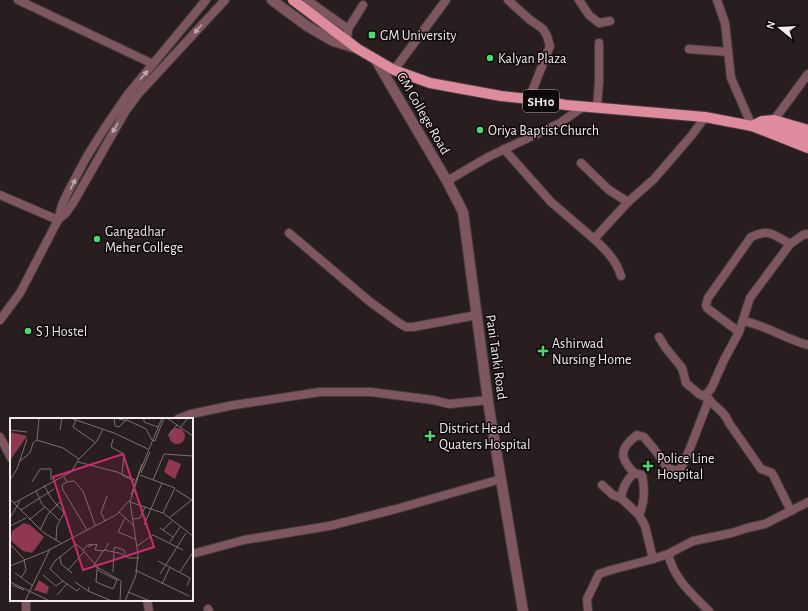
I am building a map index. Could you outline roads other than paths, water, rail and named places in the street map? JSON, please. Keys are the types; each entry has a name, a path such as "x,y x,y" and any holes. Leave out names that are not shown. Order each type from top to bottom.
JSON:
{"main road":[{"name":"SH10","path":"293,0 346,35 358,49 376,60 394,70 430,83 501,96 566,105 705,117 752,126 762,121 774,120 808,130"},
{"path":"752,126 768,126 808,139"},
{"path":"752,126 808,148"}],"street":[{"path":"18,0 153,64"},
{"path":"0,320 20,293 58,220 62,205 68,192 86,158 106,126 128,94 206,0"},
{"path":"58,220 66,213 73,203 121,118 139,93 225,0"},
{"path":"272,0 307,26 333,41 358,49"},
{"path":"307,0 346,35 363,5"},
{"path":"394,70 446,0"},
{"path":"508,0 529,19 543,29 550,46 529,99"},
{"path":"579,0 589,15 599,23 610,21"},
{"path":"717,0 725,23 731,78 752,126"},
{"path":"597,107 600,43"},
{"path":"689,49 728,52"},
{"name":"GM College Road","path":"376,60 447,181"},
{"path":"774,120 808,74"},
{"path":"447,181 488,157 560,123 584,106"},
{"path":"594,239 628,202 654,179 692,135 705,117"},
{"path":"504,149 551,202 604,248 614,259 621,276"},
{"path":"581,163 610,190 628,202"},
{"name":"Pani Tanki Road","path":"447,181 463,212 488,400 523,611"},
{"path":"0,195 58,220"},
{"path":"289,232 369,301 406,327 477,315"},
{"path":"738,332 707,308 706,305 708,298 751,237 759,233 769,232 790,244"},
{"path":"639,515 642,507 644,487 642,475 634,473 623,458 622,451 627,443 637,435 644,437 656,450 666,466 675,471 681,468 689,451 706,398 743,321 750,298 790,244 808,234"},
{"path":"743,321 764,326 796,342 808,345"},
{"path":"659,337 682,368 686,383 727,415 729,423 761,469 772,473 791,511"},
{"path":"181,418 191,414 234,405 320,392 371,392 433,400 449,404 488,400"},
{"path":"0,437 10,456"},
{"path":"621,498 623,487 628,478 634,473"},
{"path":"193,554 244,540 329,526 396,510 501,479"},
{"path":"602,485 614,495 621,498 639,515 645,526 653,559"},
{"path":"588,611 587,599 599,574 668,554 693,541 766,524 780,515 808,502"},
{"path":"668,554 672,568 678,578 709,611"},
{"path":"147,601 149,611"}],"place":[{"name":"GM University","path":"372,35"},
{"name":"Kalyan Plaza","path":"490,58"},
{"name":"Oriya Baptist Church","path":"480,130"},
{"name":"Gangadhar Meher College","path":"97,239"},
{"name":"S J Hostel","path":"28,331"},
{"name":"Ashirwad Nursing Home","path":"543,351"},
{"name":"District Head Quaters Hospital","path":"430,436"},
{"name":"Police Line Hospital","path":"648,466"}]}
